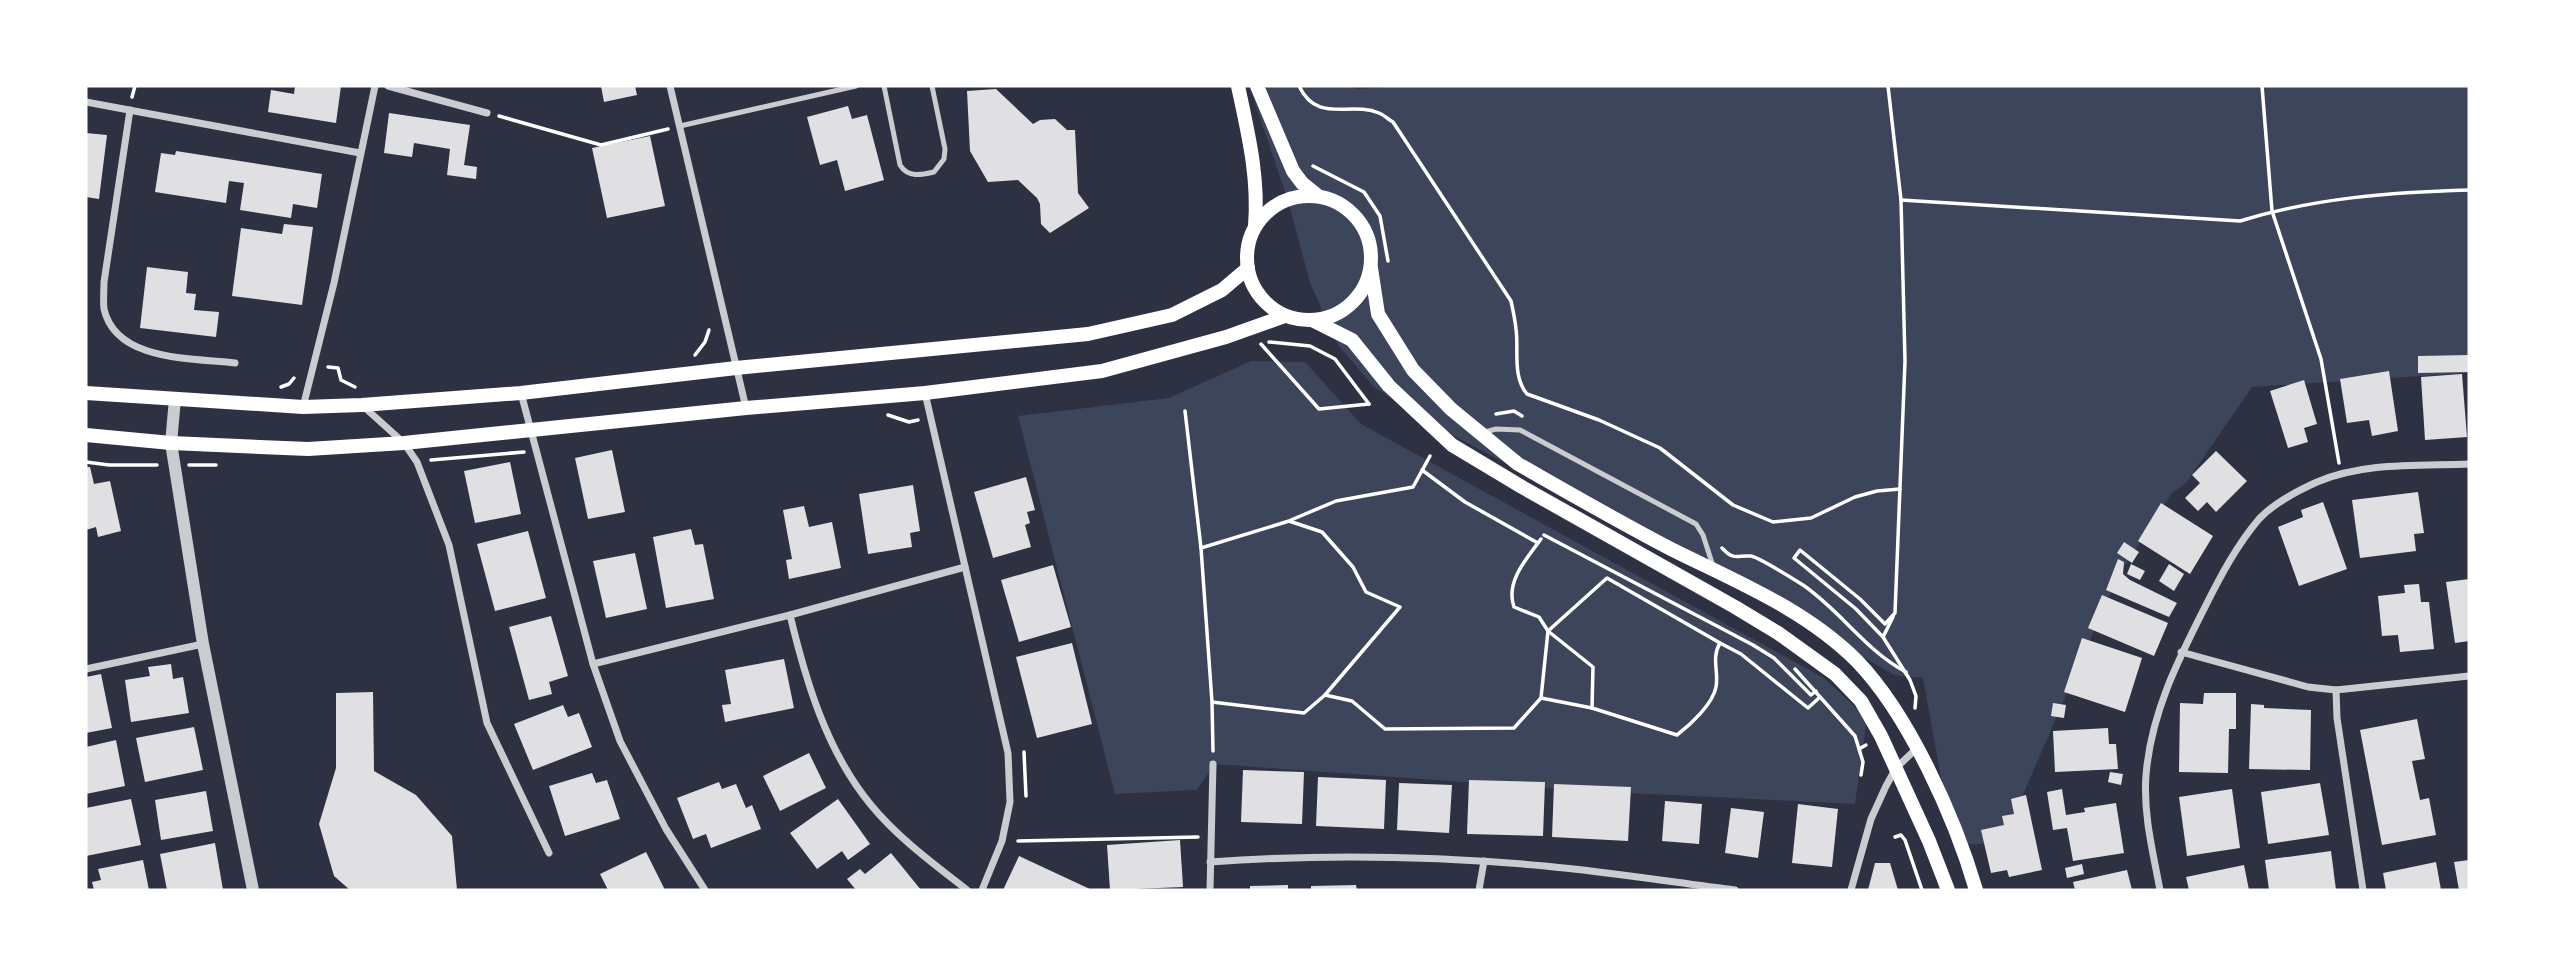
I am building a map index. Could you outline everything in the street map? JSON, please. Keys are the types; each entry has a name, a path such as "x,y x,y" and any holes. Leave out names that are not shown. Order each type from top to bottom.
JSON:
{"main road":[{"path":"1238,86 1255,167 1258,197 1255,227 1248,247 1248,268 1252,283 1260,296 1271,308 1285,316 1314,321 1352,340 1389,387 1452,445 1735,607 1778,633 1835,674 1861,701 1881,736 1929,841 1948,890"},
{"path":"1257,86 1293,171 1302,183 1318,196"},
{"path":"1255,227 1277,204 1304,196 1318,196 1341,204 1359,221 1370,244 1378,314 1384,327 1426,385 1478,434 1518,464 1788,609 1856,661 1902,721 1951,819 1976,890"},
{"path":"86,393 303,407 362,405 521,393 1100,331 1172,316 1222,290 1248,268"},
{"path":"1314,321 1331,317 1358,297 1371,268"},
{"path":"86,435 171,443 308,449 531,432 746,408 925,393 1102,371 1226,337 1285,316"}],"street":[{"path":"303,407 334,284 375,86"},
{"path":"388,86 487,113"},
{"path":"670,86 746,408"},
{"path":"86,102 360,153"},
{"path":"130,110 104,282 104,307 109,322 118,336 146,352 235,363"},
{"path":"521,393 593,664 620,741 667,829 705,890"},
{"path":"925,393 1008,753 1010,802 1002,841 982,890"},
{"path":"175,399 171,443 203,644 253,890"},
{"path":"362,405 404,443 417,462 449,545 487,723 549,853"},
{"path":"2160,890 2145,814 2150,736 2181,652 2225,568 2261,517 2283,500 2315,482 2340,473 2369,468 2469,464"},
{"path":"593,664 790,615 965,566"},
{"path":"790,615 810,689 826,729 853,779 871,805 893,827 967,890"},
{"path":"86,669 203,644"},
{"path":"2181,652 2308,687 2336,690 2469,676"},
{"path":"2336,690 2337,718 2363,890"},
{"path":"1852,890 1871,819 1896,768 1916,749"},
{"path":"1210,890 1213,764"},
{"path":"1210,862 1250,859 1484,862 1548,866 1668,886 1735,890"},
{"path":"1479,890 1484,862"}],"lane":[{"path":"680,126 856,86"},
{"path":"884,86 900,165 903,170 916,176 934,172 944,159 945,149 932,86"},
{"path":"1478,434 1496,429 1520,430 1696,524 1703,535 1714,570"}],"path":[{"path":"1299,86 1312,103 1330,110 1378,112 1393,122 1511,301 1517,331 1517,366 1521,387 1527,394 1599,420 1660,448 1733,505 1773,523 1811,519 1856,497 1877,491 1900,489"},
{"path":"1883,637 1895,613 1905,361 1901,200 1888,86"},
{"path":"2262,86 2272,211 2320,359 2340,473"},
{"path":"487,113 601,145 680,126"},
{"path":"1308,159 1314,167 1364,192 1380,216 1388,264"},
{"path":"1901,200 2240,221 2272,211 2395,192 2469,190"},
{"path":"687,361 698,354 709,330"},
{"path":"1259,341 1310,346 1335,359 1370,404 1319,409 1259,341"},
{"path":"274,390 289,384 303,366 338,368 341,380 355,388 366,388"},
{"path":"1185,411 1200,548 1212,702 1213,764"},
{"path":"1200,548 1289,521 1336,501 1413,487 1430,456"},
{"path":"1422,470 1465,502 1753,645 1774,658 1811,695 1816,691"},
{"path":"1212,702 1304,713 1325,695 1401,607 1366,592 1353,567 1322,532 1289,521"},
{"path":"1541,539 1514,580 1510,590 1511,598 1514,607 1539,617 1548,631 1593,667 1592,708"},
{"path":"1895,613 1885,624 1860,599 1800,550 1794,558 1883,637 1910,680 1916,696 1913,713 1902,721"},
{"path":"1325,695 1352,701 1385,729 1514,728 1541,698 1548,631 1607,578 1741,654 1808,708 1820,697"},
{"path":"1541,698 1592,708 1677,735 1695,720 1716,689 1715,651 1720,643"},
{"path":"1802,676 1855,736 1863,762 1861,775"},
{"path":"1859,749 1881,736"},
{"path":"1895,836 1901,835 1905,840 1922,890"},
{"path":"1018,841 1211,837"}],"shaded area":[{"path":"1249,86 1354,86 1355,89 1399,86 2469,86 2469,373 2252,387 2186,483 2172,493 2117,578 2002,843 1953,845 1923,678 1894,675 1434,425 1374,387 1338,345 1310,283 1288,200"},
{"path":"1251,361 1305,362 1361,424 1824,678 1867,718 1855,804 1587,791 1214,764 1197,790 1115,794 1018,416 1169,398"}],"building":[{"path":"295,86 341,86 336,123 268,112 271,90 294,94"},
{"path":"601,86 635,86 637,95 604,102"},
{"path":"996,89 1033,124 1040,120 1055,119 1067,130 1075,130 1078,193 1089,208 1050,233 1041,224 1037,198 1018,180 988,182 970,151 967,91"},
{"path":"848,106 852,119 867,115 884,180 845,191 837,160 820,165 807,117"},
{"path":"389,113 470,125 464,165 477,167 476,179 447,175 450,149 414,143 412,157 384,153"},
{"path":"86,133 107,135 99,199 86,197"},
{"path":"650,136 665,206 607,218 592,148"},
{"path":"176,151 322,174 317,208 293,204 291,218 240,210 244,183 229,181 226,203 155,192 161,153 175,155"},
{"path":"284,224 313,227 302,305 232,296 241,228 282,234"},
{"path":"147,267 188,272 186,293 196,294 194,310 219,312 216,337 140,328"},
{"path":"2469,355 2469,372 2418,373 2418,356"},
{"path":"2389,371 2398,431 2372,436 2369,420 2347,423 2340,379"},
{"path":"2462,374 2467,437 2425,440 2421,377"},
{"path":"2304,380 2317,424 2304,428 2308,442 2288,448 2270,391"},
{"path":"612,450 625,512 588,519 575,458"},
{"path":"2216,451 2247,481 2216,512 2207,502 2198,511 2185,498 2200,483 2192,475"},
{"path":"510,462 521,514 475,523 464,471"},
{"path":"86,467 90,467 94,484 110,481 121,531 98,537 96,527 86,530"},
{"path":"1026,477 1035,510 1027,512 1030,523 1025,525 1031,547 993,558 974,492"},
{"path":"913,485 920,531 910,533 912,547 868,554 859,494"},
{"path":"2418,492 2424,533 2414,534 2416,551 2360,558 2352,500"},
{"path":"2323,502 2347,569 2299,586 2278,527 2303,517 2301,510"},
{"path":"2161,503 2213,536 2190,574 2138,541"},
{"path":"804,506 809,527 832,522 841,568 789,579 786,560 792,559 783,510"},
{"path":"691,529 695,545 703,544 714,599 666,608 653,537"},
{"path":"528,531 546,598 495,611 477,544"},
{"path":"2124,542 2139,552 2132,563 2117,553"},
{"path":"635,553 647,609 606,618 593,561"},
{"path":"2118,559 2124,562 2123,574 2130,580 2177,603 2169,617 2106,590"},
{"path":"2131,564 2145,571 2140,580 2127,574"},
{"path":"2169,564 2184,574 2174,591 2159,581"},
{"path":"1053,565 1071,627 1019,642 1001,580"},
{"path":"2469,579 2469,641 2455,643 2446,582"},
{"path":"2419,584 2421,602 2429,602 2434,649 2400,652 2398,635 2382,636 2378,596 2405,593 2404,585"},
{"path":"2102,595 2168,623 2154,656 2088,628"},
{"path":"551,616 568,676 549,682 552,694 529,700 509,627"},
{"path":"2082,638 2142,658 2125,712 2064,692"},
{"path":"1072,643 1092,724 1037,738 1016,657"},
{"path":"784,659 794,708 725,722 722,705 731,704 725,670"},
{"path":"171,664 173,679 183,677 189,713 131,722 125,680 150,676 148,667"},
{"path":"101,674 112,728 86,733 86,677"},
{"path":"373,692 374,771 416,795 452,836 457,890 350,890 334,876 319,824 336,768 336,693"},
{"path":"2204,693 2236,693 2236,729 2229,729 2228,773 2179,772 2180,703 2203,704"},
{"path":"2053,703 2066,705 2064,718 2051,716"},
{"path":"2251,704 2264,705 2264,708 2311,710 2310,770 2249,769"},
{"path":"563,705 568,717 579,713 592,747 533,770 514,724"},
{"path":"2417,719 2425,759 2412,761 2420,800 2429,798 2436,835 2382,845 2360,730"},
{"path":"194,727 203,770 145,782 136,738"},
{"path":"2108,728 2109,744 2116,744 2118,769 2055,772 2053,731"},
{"path":"116,740 125,786 86,794 86,747"},
{"path":"809,753 826,788 780,811 763,776"},
{"path":"1243,770 1304,772 1302,824 1241,822"},
{"path":"2110,772 2123,774 2121,785 2108,782"},
{"path":"592,773 596,783 607,780 620,819 565,836 549,786"},
{"path":"1318,777 1386,780 1384,829 1316,826"},
{"path":"1469,780 1545,782 1543,836 1467,834"},
{"path":"719,782 722,789 736,784 746,808 752,805 761,829 711,848 706,834 693,839 677,798"},
{"path":"1399,783 1452,785 1449,833 1397,830"},
{"path":"2320,783 2329,835 2268,844 2261,792"},
{"path":"1554,784 1631,787 1628,841 1552,837"},
{"path":"2062,789 2066,815 2085,812 2084,808 2116,803 2124,853 2073,861 2067,828 2053,830 2047,792"},
{"path":"2232,789 2240,848 2187,856 2179,797"},
{"path":"206,791 213,831 161,840 155,800"},
{"path":"2026,795 2042,870 2009,877 2007,870 1991,873 1981,830 2004,825 2002,816 2014,814 2011,799"},
{"path":"131,799 141,845 86,856 86,808"},
{"path":"838,799 870,844 848,860 842,851 817,869 790,833"},
{"path":"1665,801 1702,804 1699,844 1662,841"},
{"path":"1798,804 1838,809 1832,867 1792,863"},
{"path":"1731,808 1764,812 1758,858 1725,853"},
{"path":"1180,840 1183,887 1110,890 1107,845"},
{"path":"215,843 223,890 167,890 160,854"},
{"path":"2331,851 2336,890 2269,890 2265,860"},
{"path":"646,852 665,890 608,890 600,874"},
{"path":"891,853 921,890 856,890 847,879 860,869 865,874"},
{"path":"1019,856 1092,890 1003,890"},
{"path":"143,860 149,890 94,890 92,882 101,880 98,869"},
{"path":"2469,860 2469,890 2459,890 2454,862"},
{"path":"2436,862 2441,890 2386,890 2383,873"},
{"path":"1875,863 1890,863 1898,890 1868,890"},
{"path":"2082,864 2084,874 2067,878 2065,868"},
{"path":"2244,865 2249,890 2189,890 2186,877"},
{"path":"2127,870 2132,890 2075,890 2073,882"},
{"path":"1288,885 1288,890 1250,890 1250,886"},
{"path":"1356,885 1357,890 1311,890 1311,886"}]}
